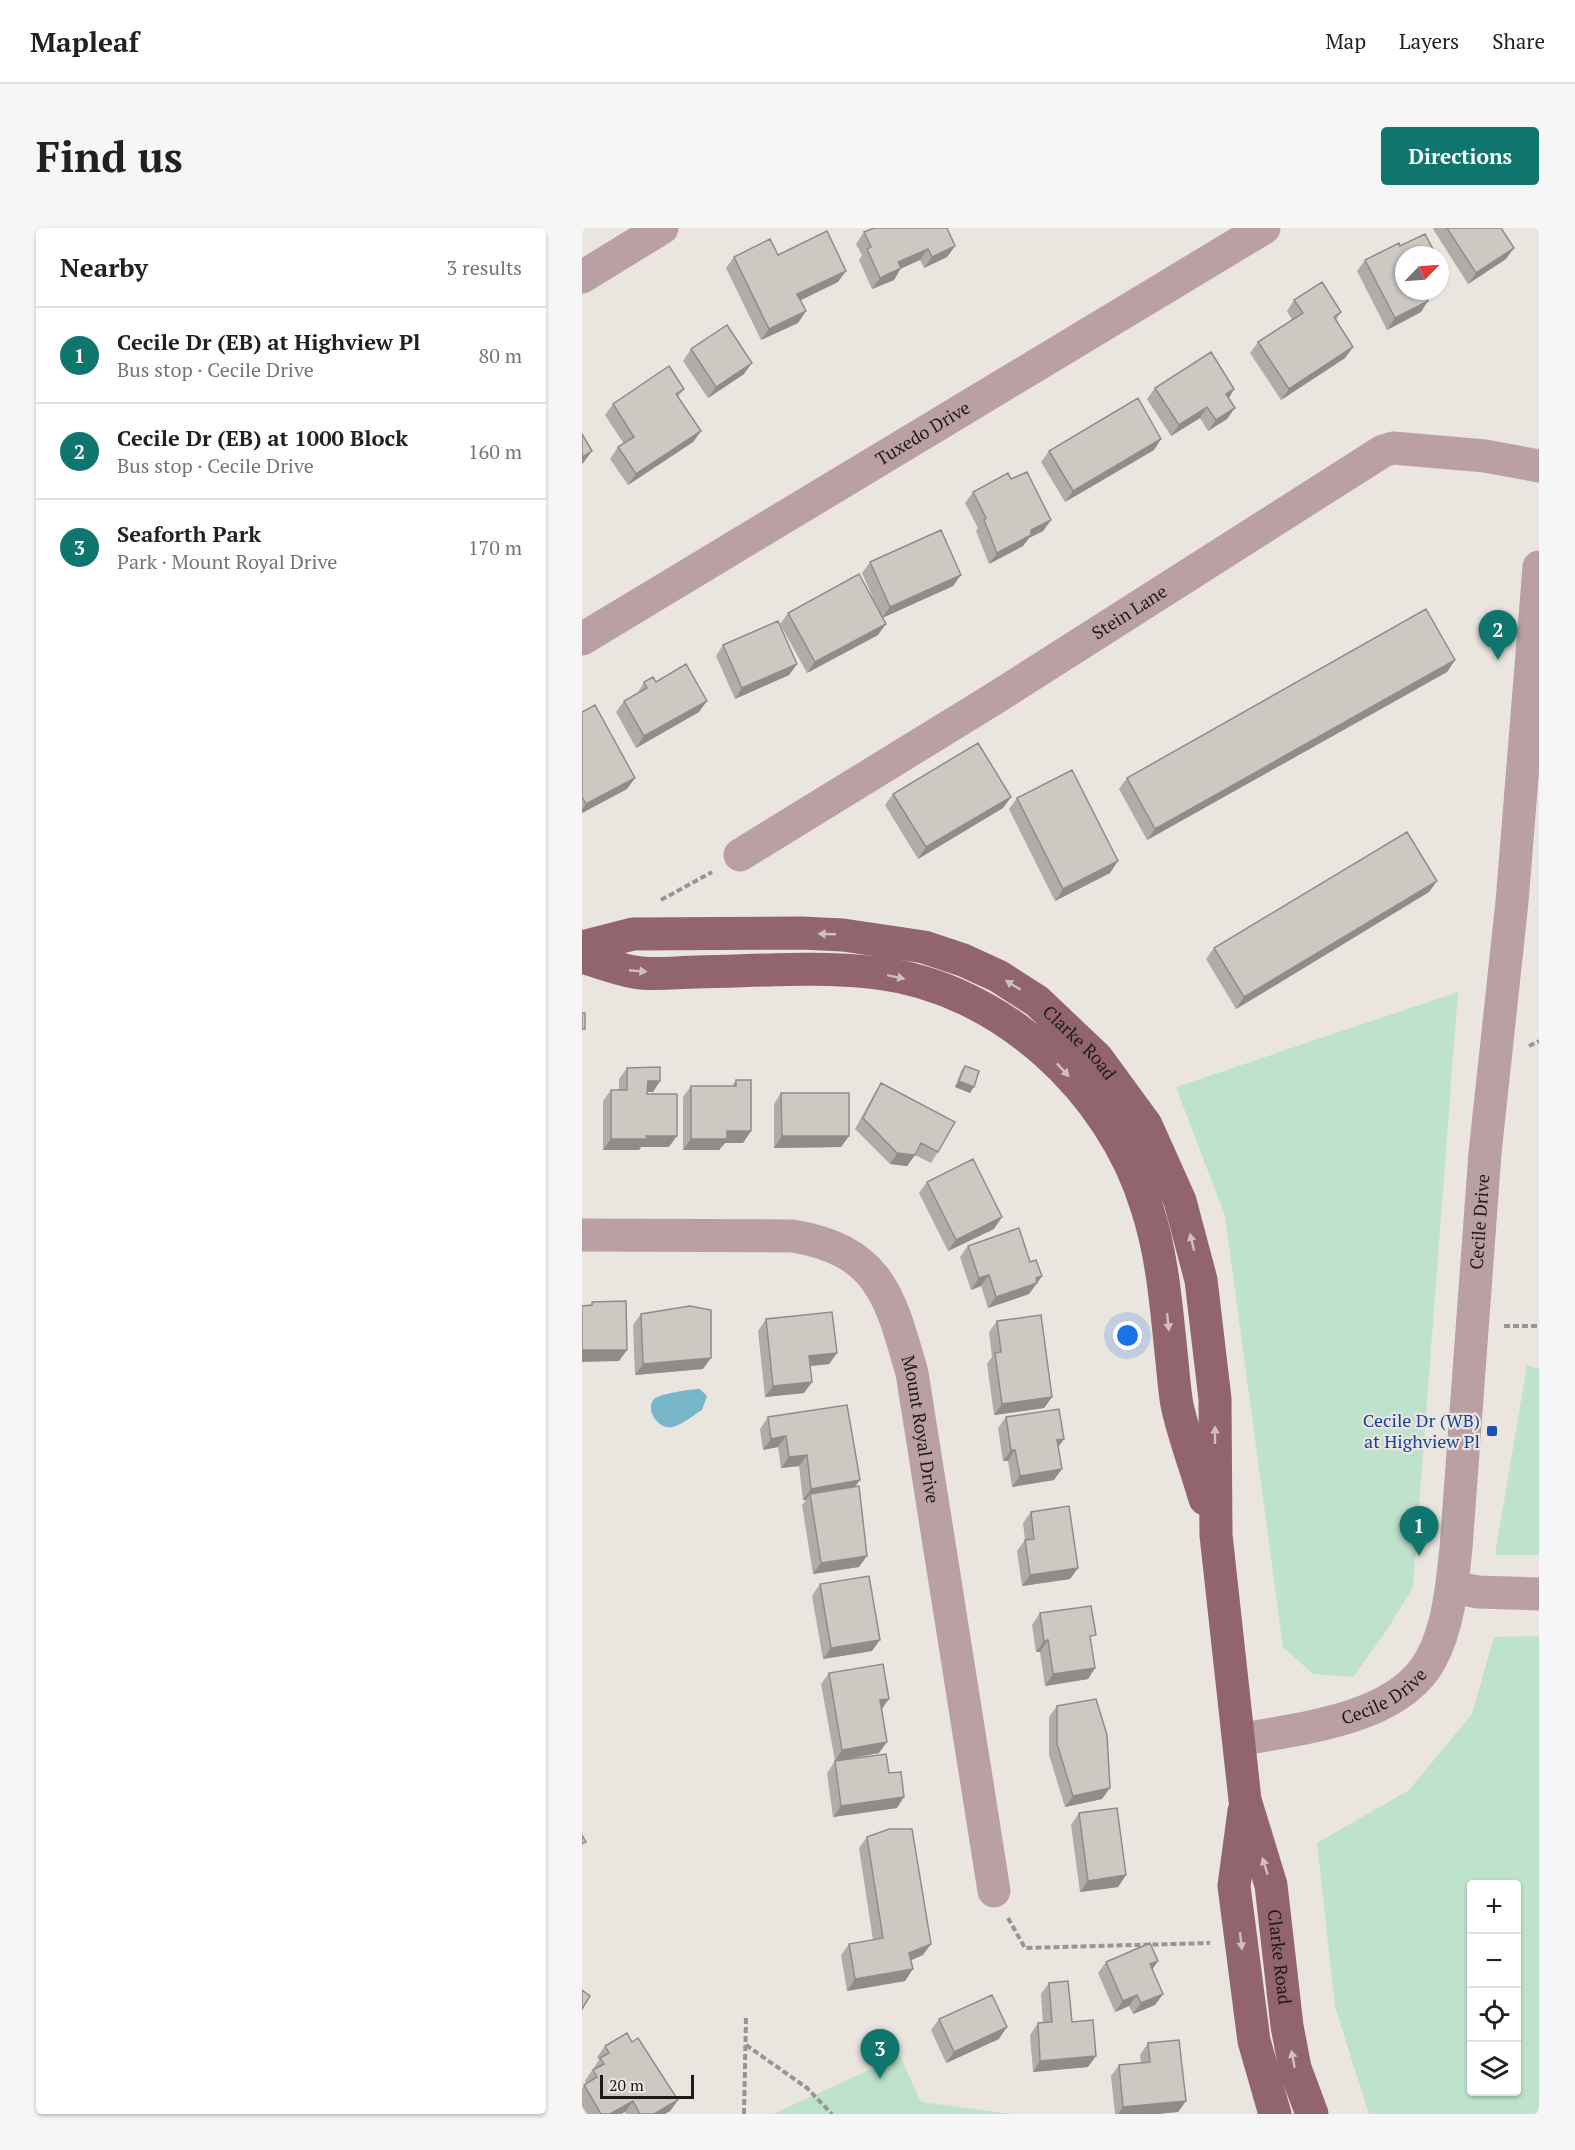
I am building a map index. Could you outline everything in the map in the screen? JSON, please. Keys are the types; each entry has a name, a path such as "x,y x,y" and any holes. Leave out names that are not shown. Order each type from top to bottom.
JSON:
{"main road":[{"name":"Clarke Road","path":"582,947 633,934 801,933 884,940 943,954 998,976 1037,1000 1067,1026 1104,1065 1146,1125 1165,1161 1192,1241 1201,1280 1215,1399 1216,1535 1245,1800 1271,1886 1287,2026 1295,2068 1312,2114"},
{"name":"Clarke Road","path":"582,957 635,972 800,970 879,973 914,981 972,1002 1004,1020 1051,1058 1096,1109 1127,1157 1139,1183 1159,1252 1177,1405 1216,1535"},
{"name":"Clarke Road","path":"1245,1800 1234,1886 1254,2041 1275,2114"}],"street":[{"path":"582,277 662,228"},
{"name":"Tuxedo Drive","path":"582,639 1264,228"},
{"name":"Stein Lane","path":"740,855 1002,693 1383,451 1393,448 1485,456 1539,466"},
{"name":"Cecile Drive","path":"1239,1740 1375,1708 1418,1679 1432,1658 1440,1640 1452,1587 1485,1153 1512,902 1539,567"},
{"name":"Mount Royal Drive","path":"582,1236 805,1238 841,1250 862,1263 882,1286 896,1317 912,1373 994,1891"},
{"path":"1452,1587 1478,1592 1539,1594"}],"path":[{"path":"653,904 740,855"},
{"path":"1526,1047 1539,1041"},
{"path":"1502,1326 1539,1326"},
{"path":"1025,1948 1211,1943"},
{"path":"744,2114 746,2016"},
{"path":"746,2045 807,2088 832,2114"}],"green space":[{"path":"1458,992 1413,1587 1389,1627 1353,1677 1313,1674 1283,1647 1225,1216 1176,1087"},
{"path":"1527,1365 1539,1369 1539,1555 1495,1555"},
{"path":"1539,1636 1539,2114 1369,2114 1335,2007 1317,1843 1409,1790 1472,1714 1494,1637"},
{"path":"900,2056 921,2102 1013,2114 773,2114"}],"water":[{"path":"700,1389 707,1396 702,1410 677,1426 663,1426 652,1414 651,1404 657,1397"}],"building":[{"path":"874,228 947,228 955,246 932,257 928,249 898,262 901,268 880,278 867,249 871,247 864,232"},
{"path":"1447,228 1501,228 1514,248 1476,273"},
{"path":"827,231 846,271 797,294 806,311 769,329 734,257 770,239 778,255"},
{"path":"1425,234 1431,246 1400,246"},
{"path":"1399,243 1400,246 1395,246 1395,300 1428,301 1395,318 1365,260"},
{"path":"1322,282 1341,312 1334,317 1353,347 1289,389 1258,342 1303,313 1294,300"},
{"path":"727,325 752,363 716,387 691,349"},
{"path":"1211,352 1234,389 1226,394 1235,408 1216,420 1207,407 1179,425 1155,388"},
{"path":"669,366 684,389 676,394 701,431 636,474 618,447 634,437 613,404"},
{"path":"1138,398 1161,439 1073,491 1049,451"},
{"path":"582,434 592,451 582,457"},
{"path":"1027,472 1051,520 1031,530 1031,535 997,553 984,520 986,518 973,492 1008,473 1011,479"},
{"path":"941,530 961,575 890,607 870,562"},
{"path":"859,574 886,624 815,662 788,613"},
{"path":"1426,609 1455,660 1155,829 1127,778"},
{"path":"778,621 797,664 742,688 723,645"},
{"path":"686,664 707,701 644,736 624,701 647,688 644,682 653,677 656,682"},
{"path":"595,705 635,778 586,804 582,797 582,712"},
{"path":"978,743 1011,797 926,847 893,794"},
{"path":"1072,770 1118,861 1063,889 1017,798"},
{"path":"1407,832 1437,881 1244,997 1214,948"},
{"path":"582,1013 585,1013 585,1029 582,1029"},
{"path":"965,1066 979,1071 974,1087 959,1081"},
{"path":"660,1067 660,1081 648,1081 647,1094 677,1094 677,1136 611,1139 611,1090 627,1090 627,1068"},
{"path":"736,1080 751,1080 751,1131 727,1131 727,1139 691,1139 691,1086 736,1086"},
{"path":"881,1083 955,1122 938,1152 921,1143 915,1155 897,1153 863,1118"},
{"path":"781,1093 849,1093 849,1136 782,1136"},
{"path":"973,1159 1002,1217 956,1240 927,1182"},
{"path":"1019,1228 1030,1262 1036,1260 1042,1276 1036,1278 1037,1283 996,1297 989,1275 979,1278 968,1246"},
{"path":"626,1301 627,1350 582,1350 582,1306 592,1305 592,1302"},
{"path":"690,1306 711,1310 711,1358 643,1364 641,1314"},
{"path":"832,1312 837,1353 809,1356 812,1382 773,1386 766,1319"},
{"path":"1041,1315 1052,1397 1002,1404 995,1353 1001,1352 997,1321"},
{"path":"847,1405 860,1480 811,1489 807,1455 789,1457 786,1436 771,1439 768,1417"},
{"path":"1059,1409 1064,1439 1057,1440 1062,1469 1020,1476 1015,1450 1011,1450 1006,1417"},
{"path":"859,1486 867,1556 821,1563 810,1494"},
{"path":"1069,1506 1078,1568 1030,1575 1025,1540 1034,1539 1031,1512"},
{"path":"869,1576 880,1640 831,1648 820,1584"},
{"path":"1091,1606 1096,1635 1090,1636 1095,1668 1053,1674 1048,1640 1044,1641 1040,1613"},
{"path":"883,1664 889,1699 880,1700 887,1742 842,1750 829,1673"},
{"path":"1096,1699 1107,1735 1110,1788 1073,1796 1057,1744 1057,1706"},
{"path":"886,1754 889,1773 901,1772 904,1797 841,1806 835,1761"},
{"path":"1117,1808 1126,1875 1088,1881 1079,1813"},
{"path":"889,1829 912,1829 931,1944 909,1953 913,1969 855,1979 849,1944 883,1938 867,1837"},
{"path":"1150,1943 1158,1961 1150,1964 1163,1994 1141,2003 1137,1995 1123,2001 1106,1962"},
{"path":"1068,1981 1072,2022 1093,2020 1096,2056 1040,2061 1038,2023 1052,2022 1049,1983"},
{"path":"582,1990 590,1996 582,2009"},
{"path":"992,1995 1007,2027 954,2052 939,2019"},
{"path":"627,2033 632,2042 638,2038 678,2100 654,2114 640,2114 633,2101 610,2114 601,2114 584,2085 597,2077 593,2070 604,2064 600,2058 609,2053 605,2046"},
{"path":"1179,2040 1186,2101 1123,2107 1119,2065 1150,2062 1148,2043"}],"place":[{"name":"Cecile Dr (EB) at 1000 Block","path":"1498,660"},
{"name":"Cecile Dr (WB) at Highview Pl","path":"1492,1431"},
{"name":"Cecile Dr (EB) at Highview Pl","path":"1419,1556"},
{"name":"Seaforth Park","path":"880,2079"}]}
